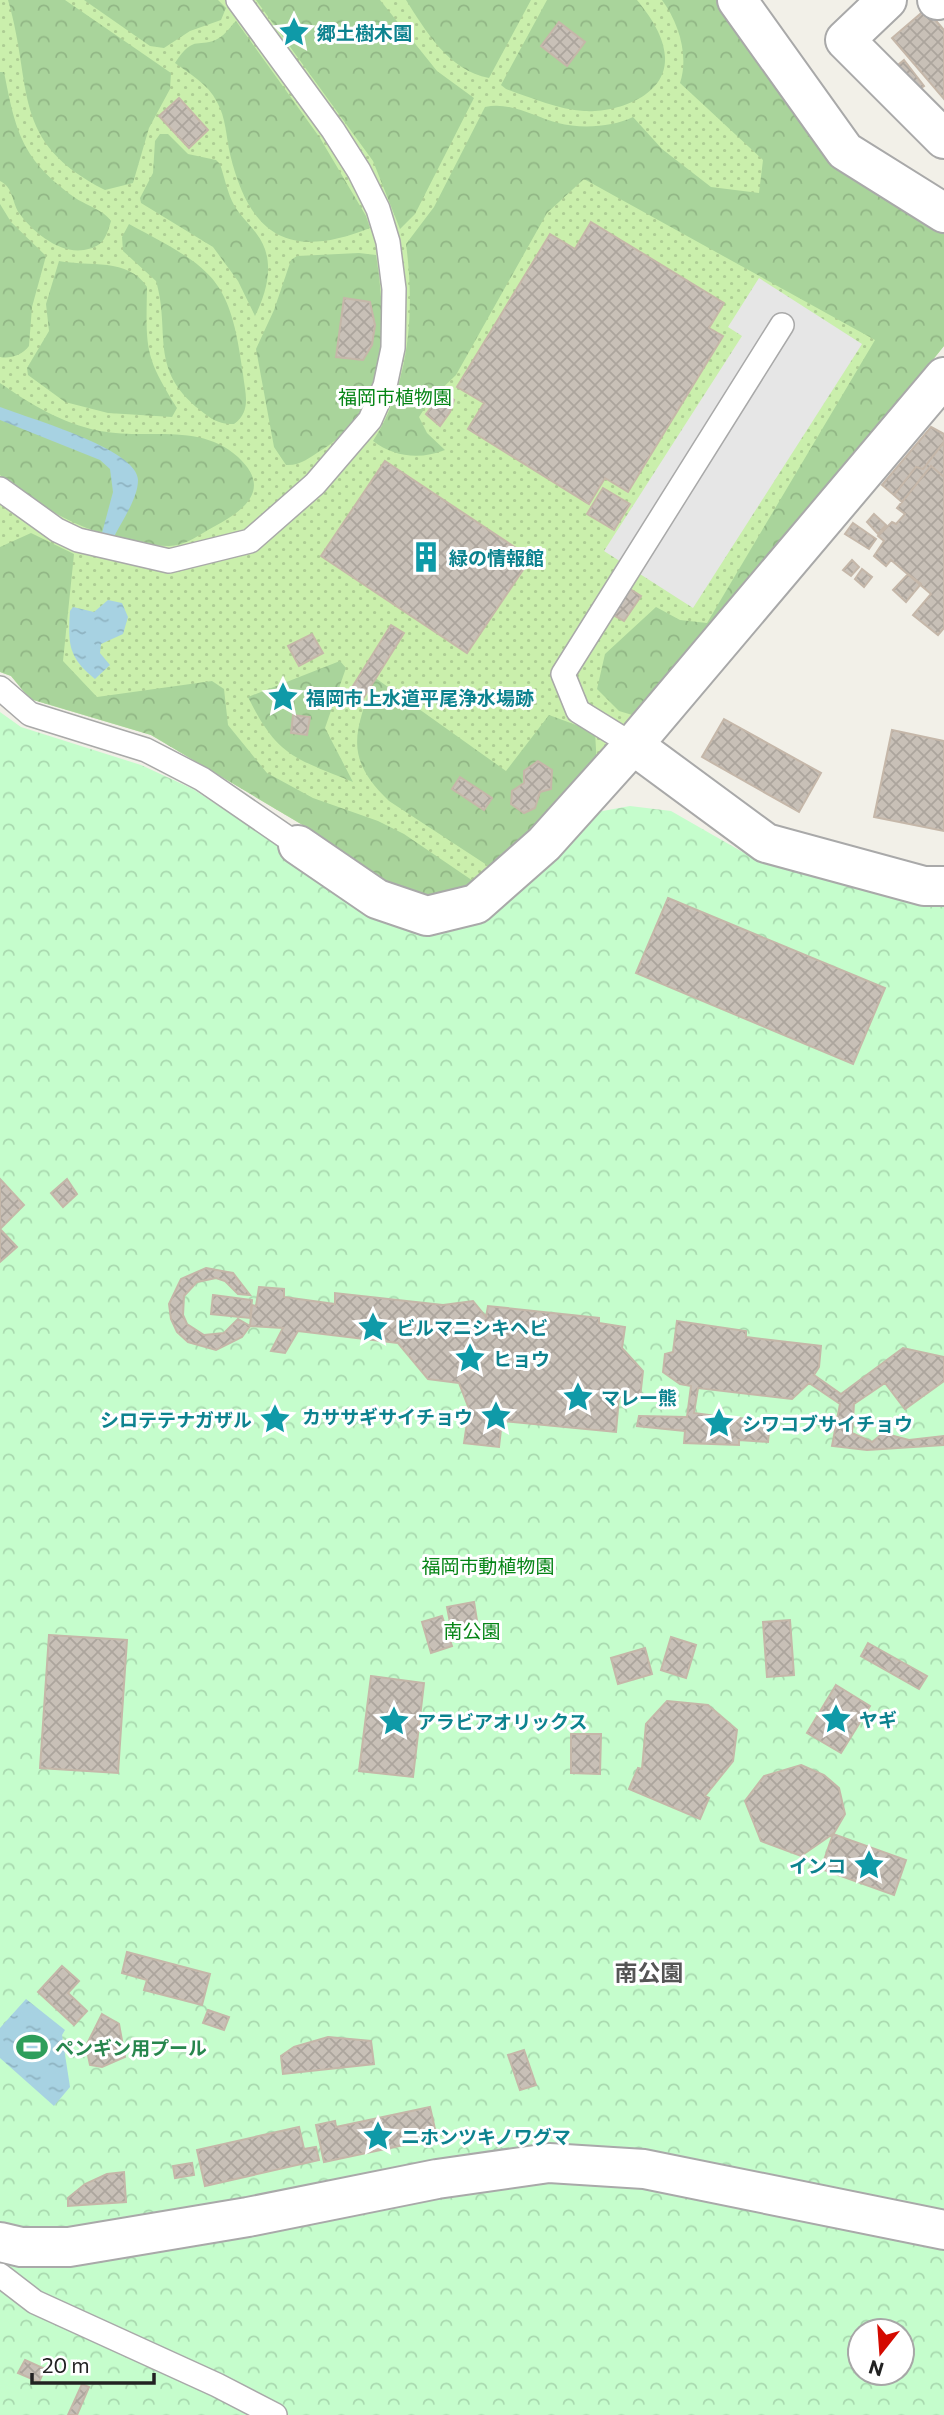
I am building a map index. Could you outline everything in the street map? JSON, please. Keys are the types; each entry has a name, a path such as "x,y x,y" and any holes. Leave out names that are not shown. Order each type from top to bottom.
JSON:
{"street":[{"path":"737,0 845,151 944,213"},
{"path":"887,0 845,40 944,139"},
{"path":"298,845 377,898 427,916 476,904 544,844 633,745 944,377"},
{"path":"633,745 766,842 924,886 944,886"},
{"path":"0,2242 21,2247 69,2248 248,2217 437,2179 549,2163 644,2169 944,2230"}],"lane":[{"path":"0,489 57,530 78,540 169,561 250,541 315,484 370,420 385,386 393,348 392,278 388,242 378,209 359,171 333,130 238,0"},
{"path":"633,745 578,711 563,674 782,325"},
{"path":"1,690 30,714 146,750 202,779 298,845"},
{"path":"0,2275 35,2302 217,2385 275,2415"}],"green space":[{"name":"福岡市植物園","path":"0,0 716,0 815,137 853,180 944,226 944,346 716,629 482,887 388,888 311,830 151,735 30,699 11,676 0,672"},
{"path":"8,0 65,0 171,73 170,89 149,128 133,183 105,190 74,171 53,152 39,132 30,110"},
{"path":"84,0 218,0 226,8 221,20 190,31 164,48 150,46"},
{"path":"256,0 380,0 437,71 474,98 415,214 400,229 373,161"},
{"path":"406,0 531,0 489,78 475,74 450,58 430,36"},
{"path":"547,0 637,0 656,27 662,41 665,57 658,83 637,100 596,111 564,108 506,89 501,85"},
{"path":"662,0 716,0 815,137 853,180 944,226 944,346 716,629 639,717 619,711 597,689 605,654 656,607 680,620 707,623 875,340 584,179 547,213 456,375 430,400 419,417 427,433 445,450 417,456 398,454 373,441 395,395 407,346 410,295 406,244 434,207 485,107 504,106 558,123 577,126 607,125 633,117 662,149 711,187 759,193 763,160 680,83 683,73 681,40"},
{"path":"236,21 320,138 366,216 370,228 317,242 296,241 278,234 262,222 249,205 238,182 217,102 204,85 175,63 192,45 219,38"},
{"path":"0,72 4,72 18,128 32,157 74,197 111,221 105,237 96,247 84,250 65,249 47,240 19,213 10,191 0,181"},
{"path":"160,134 168,134 188,154 216,160 220,164 234,206 262,243 268,274 255,316 238,281 213,247 141,203 140,198 153,173 155,141"},
{"path":"0,204 11,222 46,256 32,307 29,346 20,354 8,357 0,357"},
{"path":"129,224 199,265 213,279 223,295 238,341 246,395 243,413 234,424 220,422 208,416 184,395 173,380 164,349 156,281 123,251 122,237"},
{"path":"359,253 376,255 380,282 381,337 371,390 359,413 343,434 304,461 286,465 274,447 256,349 274,310 291,260 297,256"},
{"path":"59,261 119,267 139,278 147,287 149,351 158,376 177,408 172,417 108,413 65,402 28,375 27,368 49,331 46,304"},
{"path":"0,383 47,412 86,428 207,439 238,457 254,481 253,491 248,501 231,517 189,541 174,546 124,540 79,525 37,502 0,475"},
{"path":"31,533 74,554 63,661 97,697 212,681 224,689 228,725 267,773 313,798 378,821 404,834 482,887 448,904 388,888 311,830 151,735 30,699 11,676 0,672 0,547"},
{"path":"340,661 346,668 325,728 353,782 289,753 268,732 248,697"},
{"path":"374,677 506,771 549,715 595,732 597,766 496,871 389,801 364,770 357,743 358,729"},
{"name":"南公園","path":"0,712 21,727 141,765 193,789 365,903 500,905 526,887 597,812 630,806 671,811 753,858 813,876 944,905 944,2415 0,2415"}],"shaded area":[{"path":"759,278 862,344 693,608 604,551 742,336 728,327"}],"water":[{"path":"0,407 102,446 133,468 138,480 135,495 113,539 102,533 113,492 110,469 100,460 0,420"},
{"path":"108,600 122,603 128,617 123,634 101,644 100,653 110,665 95,679 79,664 72,649 69,632 70,611 73,607 94,612"},
{"name":"ペンギン用プール","path":"26,1999 65,2030 62,2035 70,2087 54,2106 0,2058 0,2028"}],"building":[{"path":"926,9 944,30 944,99 892,38"},
{"path":"559,22 585,42 567,66 541,46"},
{"path":"904,60 924,86 911,95 892,70"},
{"path":"179,98 208,130 189,148 159,116"},
{"path":"591,222 724,303 709,328 723,336 628,492 605,478 589,504 468,429 484,403 457,387 550,234 575,249"},
{"path":"344,298 370,302 375,325 372,345 363,360 336,357"},
{"path":"443,392 454,400 450,412 440,426 426,414"},
{"path":"931,427 944,434 944,442 923,469 916,467 894,495 882,485"},
{"path":"944,442 944,477 931,466 902,502 894,495 916,467 923,469"},
{"name":"緑の情報館","path":"385,461 531,558 467,653 321,556"},
{"path":"931,466 944,477 944,628 938,635 913,615 931,594 891,560 886,566 874,556 884,541 878,536 905,514 897,508"},
{"path":"603,488 630,504 614,530 587,514"},
{"path":"874,514 886,525 878,534 867,522"},
{"path":"853,523 876,539 869,549 845,534"},
{"path":"852,560 859,567 851,576 843,570"},
{"path":"862,569 872,577 864,587 855,579"},
{"path":"908,574 921,584 906,602 893,590"},
{"path":"630,589 641,596 624,621 613,615"},
{"path":"391,625 404,633 361,702 348,694"},
{"path":"312,634 323,653 299,666 288,646"},
{"path":"293,715 310,717 307,735 291,733"},
{"path":"724,719 821,773 799,812 702,757"},
{"path":"892,730 944,741 944,831 874,817"},
{"path":"538,761 552,770 551,789 540,792 535,808 524,813 511,804 512,791 524,783 524,771"},
{"path":"460,777 492,798 484,810 452,789"},
{"path":"668,898 885,988 853,1064 636,973"},
{"path":"0,1179 24,1205 0,1229"},
{"path":"67,1179 77,1194 63,1207 51,1193"},
{"path":"0,1229 17,1247 0,1262"},
{"path":"206,1268 233,1273 250,1295 238,1294 225,1281 216,1278 197,1282 184,1296 183,1315 187,1324 204,1335 224,1333 238,1319 250,1326 242,1337 216,1350 188,1342 177,1332 171,1319 169,1304 181,1279"},
{"path":"259,1287 284,1289 284,1297 335,1304 335,1293 443,1305 473,1301 486,1317 488,1306 599,1318 599,1323 625,1327 622,1348 643,1371 640,1398 619,1397 616,1432 502,1421 499,1447 464,1443 469,1409 459,1383 428,1379 398,1343 298,1331 285,1353 271,1351 283,1328 250,1326 252,1305 256,1306"},
{"path":"213,1295 252,1300 250,1318 211,1314"},
{"path":"677,1321 746,1331 746,1337 821,1346 819,1367 814,1375 841,1394 903,1348 944,1357 944,1381 905,1409 885,1383 854,1404 852,1433 872,1442 883,1433 909,1440 944,1436 944,1445 867,1450 832,1446 840,1404 809,1383 792,1399 698,1388 694,1413 716,1416 722,1422 733,1424 740,1418 770,1422 768,1442 739,1440 739,1445 684,1443 685,1431 637,1426 639,1416 687,1417 691,1386 680,1384 663,1372 665,1354 673,1352"},
{"path":"474,1602 479,1633 453,1638 447,1607"},
{"path":"442,1616 452,1646 431,1653 422,1622"},
{"path":"790,1620 794,1675 767,1677 763,1622"},
{"path":"49,1635 127,1640 118,1773 40,1768"},
{"path":"671,1637 696,1645 686,1678 661,1670"},
{"path":"868,1643 927,1676 919,1689 861,1656"},
{"path":"645,1648 652,1674 618,1684 611,1658"},
{"path":"371,1676 424,1683 413,1777 359,1771"},
{"path":"836,1685 870,1706 841,1753 807,1733"},
{"path":"667,1701 708,1705 737,1730 733,1761 705,1796 709,1798 700,1819 629,1789 638,1768 642,1769 646,1724"},
{"path":"571,1734 601,1734 600,1774 571,1773"},
{"path":"801,1765 824,1775 839,1788 845,1814 834,1833 801,1856 761,1841 745,1801 764,1776"},
{"path":"833,1834 906,1860 894,1895 821,1869"},
{"path":"127,1952 210,1974 202,2005 144,1990 147,1980 122,1973"},
{"path":"62,1966 79,1981 68,1993 87,2011 74,2025 38,1992"},
{"path":"208,2010 229,2017 224,2030 203,2023"},
{"path":"102,2014 119,2024 125,2057 102,2067 90,2065 86,2046"},
{"path":"328,2037 371,2041 374,2064 283,2074 281,2056 294,2047"},
{"path":"524,2050 536,2085 520,2090 508,2055"},
{"path":"430,2107 437,2138 324,2162 316,2125 335,2121 336,2127"},
{"path":"299,2127 304,2149 316,2147 319,2160 205,2186 197,2150"},
{"path":"192,2163 194,2175 175,2178 173,2166"},
{"path":"124,2172 126,2202 68,2206 68,2198 85,2184 107,2174"},
{"path":"25,2360 45,2369 39,2382 18,2373"},
{"path":"82,2384 89,2387 77,2415 68,2415"}],"place":[{"name":"郷土樹木園","path":"294,32"},
{"name":"緑の情報館","path":"426,557"},
{"name":"福岡市上水道平尾浄水場跡","path":"283,697"},
{"name":"ビルマニシキヘビ","path":"373,1327"},
{"name":"ヒョウ","path":"470,1358"},
{"name":"マレー熊","path":"578,1397"},
{"name":"カササギサイチョウ","path":"496,1416"},
{"name":"シロテテナガザル","path":"275,1419"},
{"name":"シワコブサイチョウ","path":"719,1423"},
{"name":"ヤギ","path":"836,1719"},
{"name":"アラビアオリックス","path":"394,1721"},
{"name":"インコ","path":"869,1865"},
{"name":"ペンギン用プール","path":"32,2047"},
{"name":"ニホンツキノワグマ","path":"378,2136"}],"district":[{"name":"南公園","path":"649,1972"}],"park label":[{"name":"福岡市動植物園","path":"488,1565"}]}
